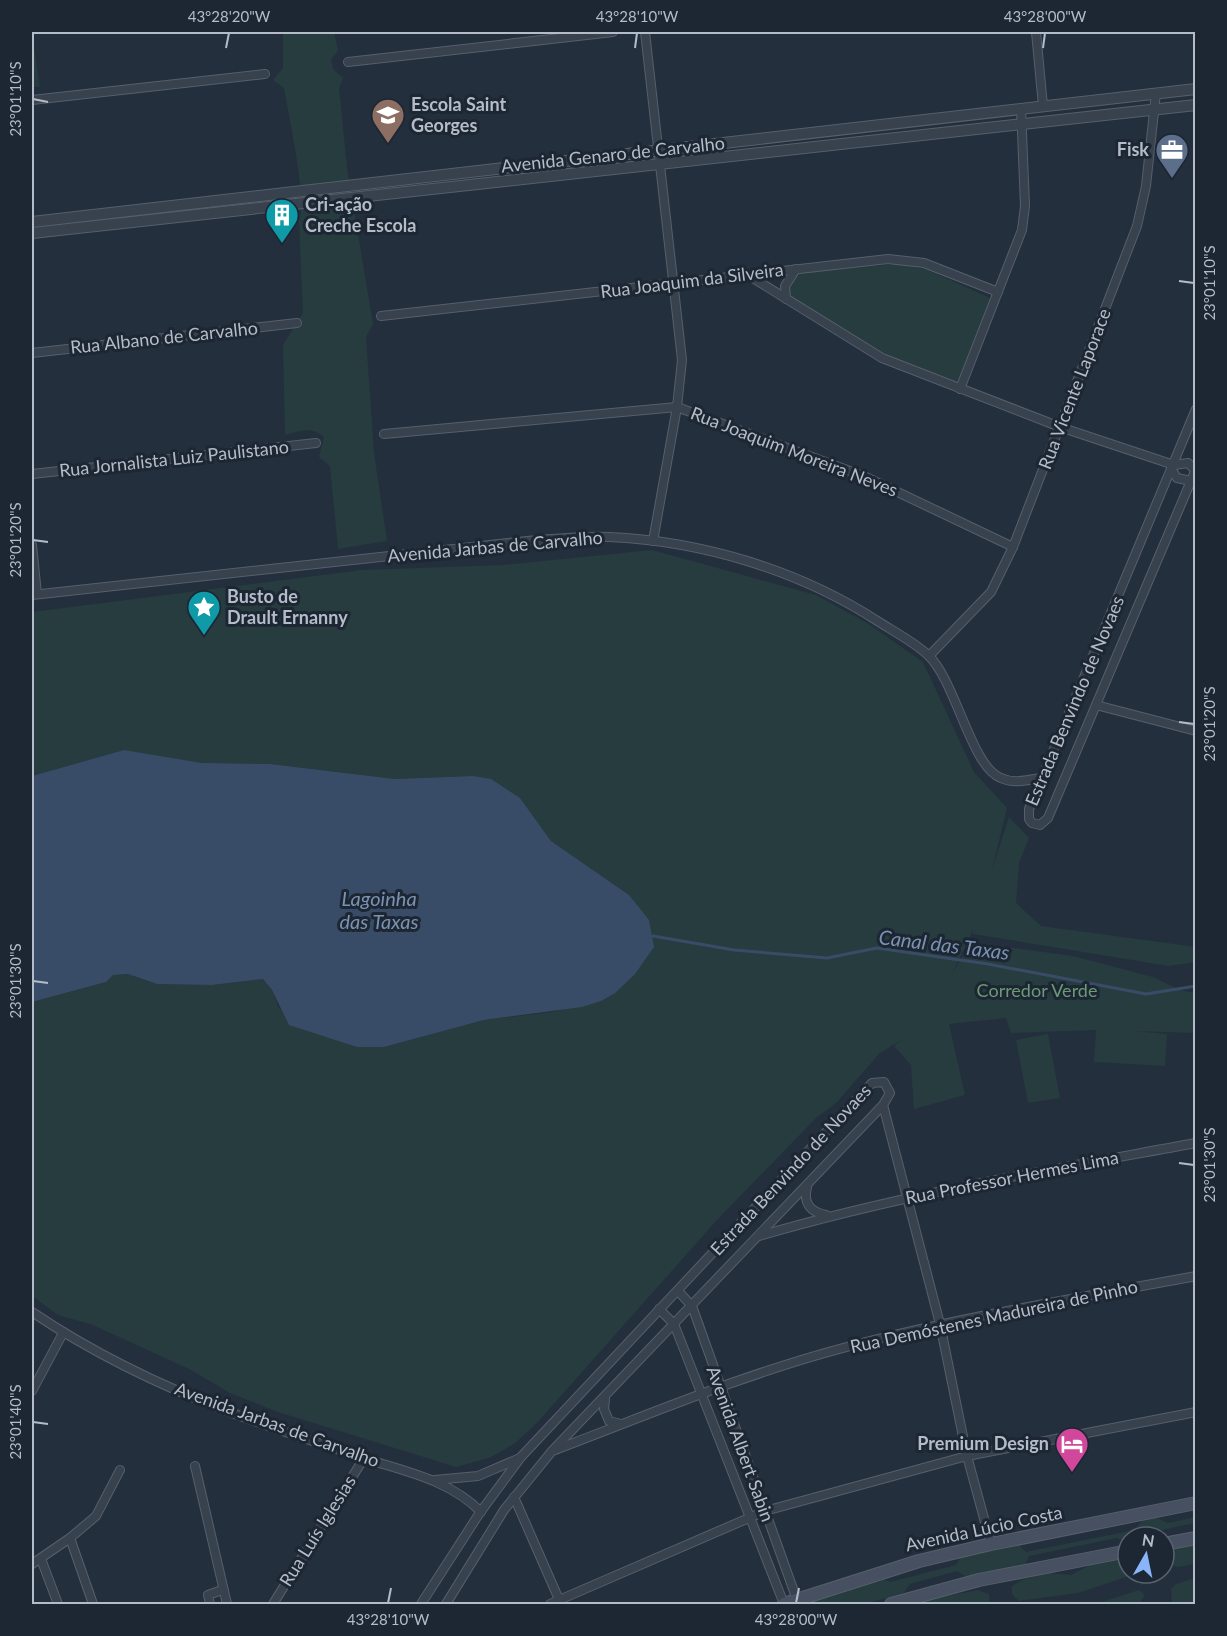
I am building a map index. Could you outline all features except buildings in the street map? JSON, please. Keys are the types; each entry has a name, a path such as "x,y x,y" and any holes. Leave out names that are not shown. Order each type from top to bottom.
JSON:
{"main road":[{"name":"Avenida Lúcio Costa","path":"784,1605 876,1573 990,1544 1196,1503"},
{"path":"1176,1542 1196,1538"},
{"path":"891,1605 979,1580 1116,1553"}],"street":[{"path":"348,62 613,32"},
{"path":"645,32 658,164 675,284 682,360 677,407 653,541"},
{"path":"1036,32 1043,106"},
{"path":"32,100 265,74"},
{"name":"Avenida Genaro de Carvalho","path":"32,222 1196,89"},
{"name":"Rua Vicente Laporace","path":"929,656 991,592 1013,548 1137,226 1146,186 1156,93"},
{"name":"Avenida Genaro de Carvalho","path":"32,233 1196,105"},
{"path":"960,389 1019,239 1024,218 1021,108"},
{"path":"347,185 345,194 351,198"},
{"path":"296,191 302,195 302,200 298,204"},
{"name":"Rua Joaquim da Silveira","path":"381,316 796,269 906,259 924,263 998,292"},
{"path":"786,299 785,286 796,269"},
{"path":"748,275 864,349 1060,427 1173,468 1188,463 1195,470"},
{"name":"Rua Albano de Carvalho","path":"32,353 297,323"},
{"name":"Rua Joaquim Moreira Neves","path":"384,434 677,407 866,477 1013,548"},
{"name":"Estrada Benvindo de Novaes","path":"1195,470 1048,818 1040,825 1035,825 1028,814 1041,778 1196,409"},
{"name":"Rua Jornalista Luiz Paulistano","path":"32,474 316,443"},
{"path":"1173,468 1181,481 1191,481"},
{"name":"Avenida Jarbas de Carvalho","path":"34,595 527,541 609,537 653,541 757,565 809,582 842,598 929,656 949,688 988,770 1003,779 1012,781 1041,778"},
{"path":"32,545 34,595"},
{"path":"1096,705 1196,731"},
{"name":"Estrada Benvindo de Novaes","path":"421,1605 481,1512 521,1457 876,1081 884,1082 889,1089 888,1097 883,1105 552,1451 514,1497 446,1605"},
{"path":"883,1105 940,1324 967,1456 990,1544"},
{"name":"Rua Professor Hermes Lima","path":"758,1237 830,1215 908,1197 1196,1143"},
{"path":"807,1185 808,1207 813,1211 830,1215"},
{"name":"Rua Demóstenes Madureira de Pinho","path":"552,1451 702,1394 841,1348 940,1324 1196,1276"},
{"name":"Avenida Albert Sabin","path":"678,1291 692,1306 797,1600"},
{"name":"Avenida Albert Sabin","path":"659,1309 674,1324 784,1605"},
{"name":"Avenida Jarbas de Carvalho","path":"32,1312 63,1333 109,1358 192,1397 431,1480 463,1494 481,1512"},
{"path":"32,1391 63,1333"},
{"path":"605,1398 604,1409 609,1421 616,1425 624,1424"},
{"path":"550,1605 749,1516 765,1511 967,1456 1196,1412"},
{"name":"Avenida Jarbas de Carvalho","path":"431,1480 478,1476 521,1457"},
{"name":"Rua Luís Iglesias","path":"273,1605 363,1458"},
{"path":"195,1466 227,1605"},
{"path":"32,1564 70,1538 101,1509 120,1470"},
{"path":"514,1497 560,1602"},
{"path":"70,1538 93,1605"},
{"path":"41,1559 58,1605"},
{"path":"210,1605 208,1594 222,1590"}],"green space":[{"path":"283,32 334,32 338,51 331,59 333,69 343,78 339,88 347,168 373,324 366,337 374,453 387,541 338,549 330,466 319,457 324,437 310,430 285,435 283,345 303,313 299,178 284,88 273,80 283,68"},
{"path":"33,40 40,87 32,87"},
{"path":"897,264 928,270 990,298 959,382 866,347 791,297 788,285 796,273"},
{"name":"Corredor Verde","path":"652,550 816,595 867,623 923,662 974,772 1007,808 992,870 1009,817 1029,838 1019,863 1016,903 1041,926 1196,947 1195,962 1169,966 973,934 973,930 952,974 971,942 1073,956 1153,977 1180,990 1195,993 1195,1033 1133,1031 1167,1034 1165,1066 1094,1062 1096,1030 1011,1033 1006,1018 949,1024 965,1095 914,1109 911,1065 894,1046 903,1039 880,1053 836,1103 816,1118 717,1220 536,1424 514,1444 489,1458 456,1467 278,1412 230,1393 191,1370 93,1325 58,1315 32,1296 32,1002 106,982 113,975 128,974 157,984 212,985 263,979 272,990 279,1008 357,1047 384,1047 484,1020 552,1012 601,1001 629,895 551,841 520,798 473,776 395,779 270,764 202,763 124,750 32,776 32,612 362,570 503,565"},
{"path":"1048,1034 1060,1098 1028,1103 1016,1040"},
{"path":"1153,1516 1168,1523 1195,1517 1195,1523 1176,1527 1176,1525 1139,1525 1146,1517"},
{"path":"1116,1534 1116,1538 1029,1556 1025,1564 967,1577 957,1571 910,1584 904,1593 865,1604 804,1604 878,1577 890,1582 956,1565 962,1554 1016,1542 1026,1552"},
{"path":"1195,1544 1195,1564 1176,1567 1176,1548"},
{"path":"1116,1559 1116,1580 1078,1593 1019,1601 1012,1594 1012,1586 1022,1580 1048,1573 1071,1575 1092,1564"},
{"path":"1195,1578 1195,1604 1172,1604 1171,1589 1176,1584"},
{"path":"978,1590 989,1594 990,1604 921,1604 931,1599"},
{"path":"1139,1590 1145,1595 1139,1604 1096,1604"}],"water":[{"name":"Lagoinha das Taxas","path":"124,750 202,763 270,764 395,779 473,776 491,779 520,798 551,841 629,895 649,920 654,947 635,974 615,993 601,1001 582,1007 484,1020 384,1047 357,1047 289,1025 272,990 263,979 212,985 157,984 128,974 113,975 106,982 32,1002 32,776"}],"waterway":[{"name":"Canal das Taxas","path":"653,936 734,950 827,958 877,948 988,964 1146,994 1196,986"}],"place":[{"name":"Escola Saint Georges","path":"388,144"},
{"name":"Fisk","path":"1172,179"},
{"name":"Cri-ação Creche Escola","path":"282,244"},
{"name":"Busto de Drault Ernanny","path":"204,636"},
{"name":"Premium Design","path":"1072,1473"}]}
